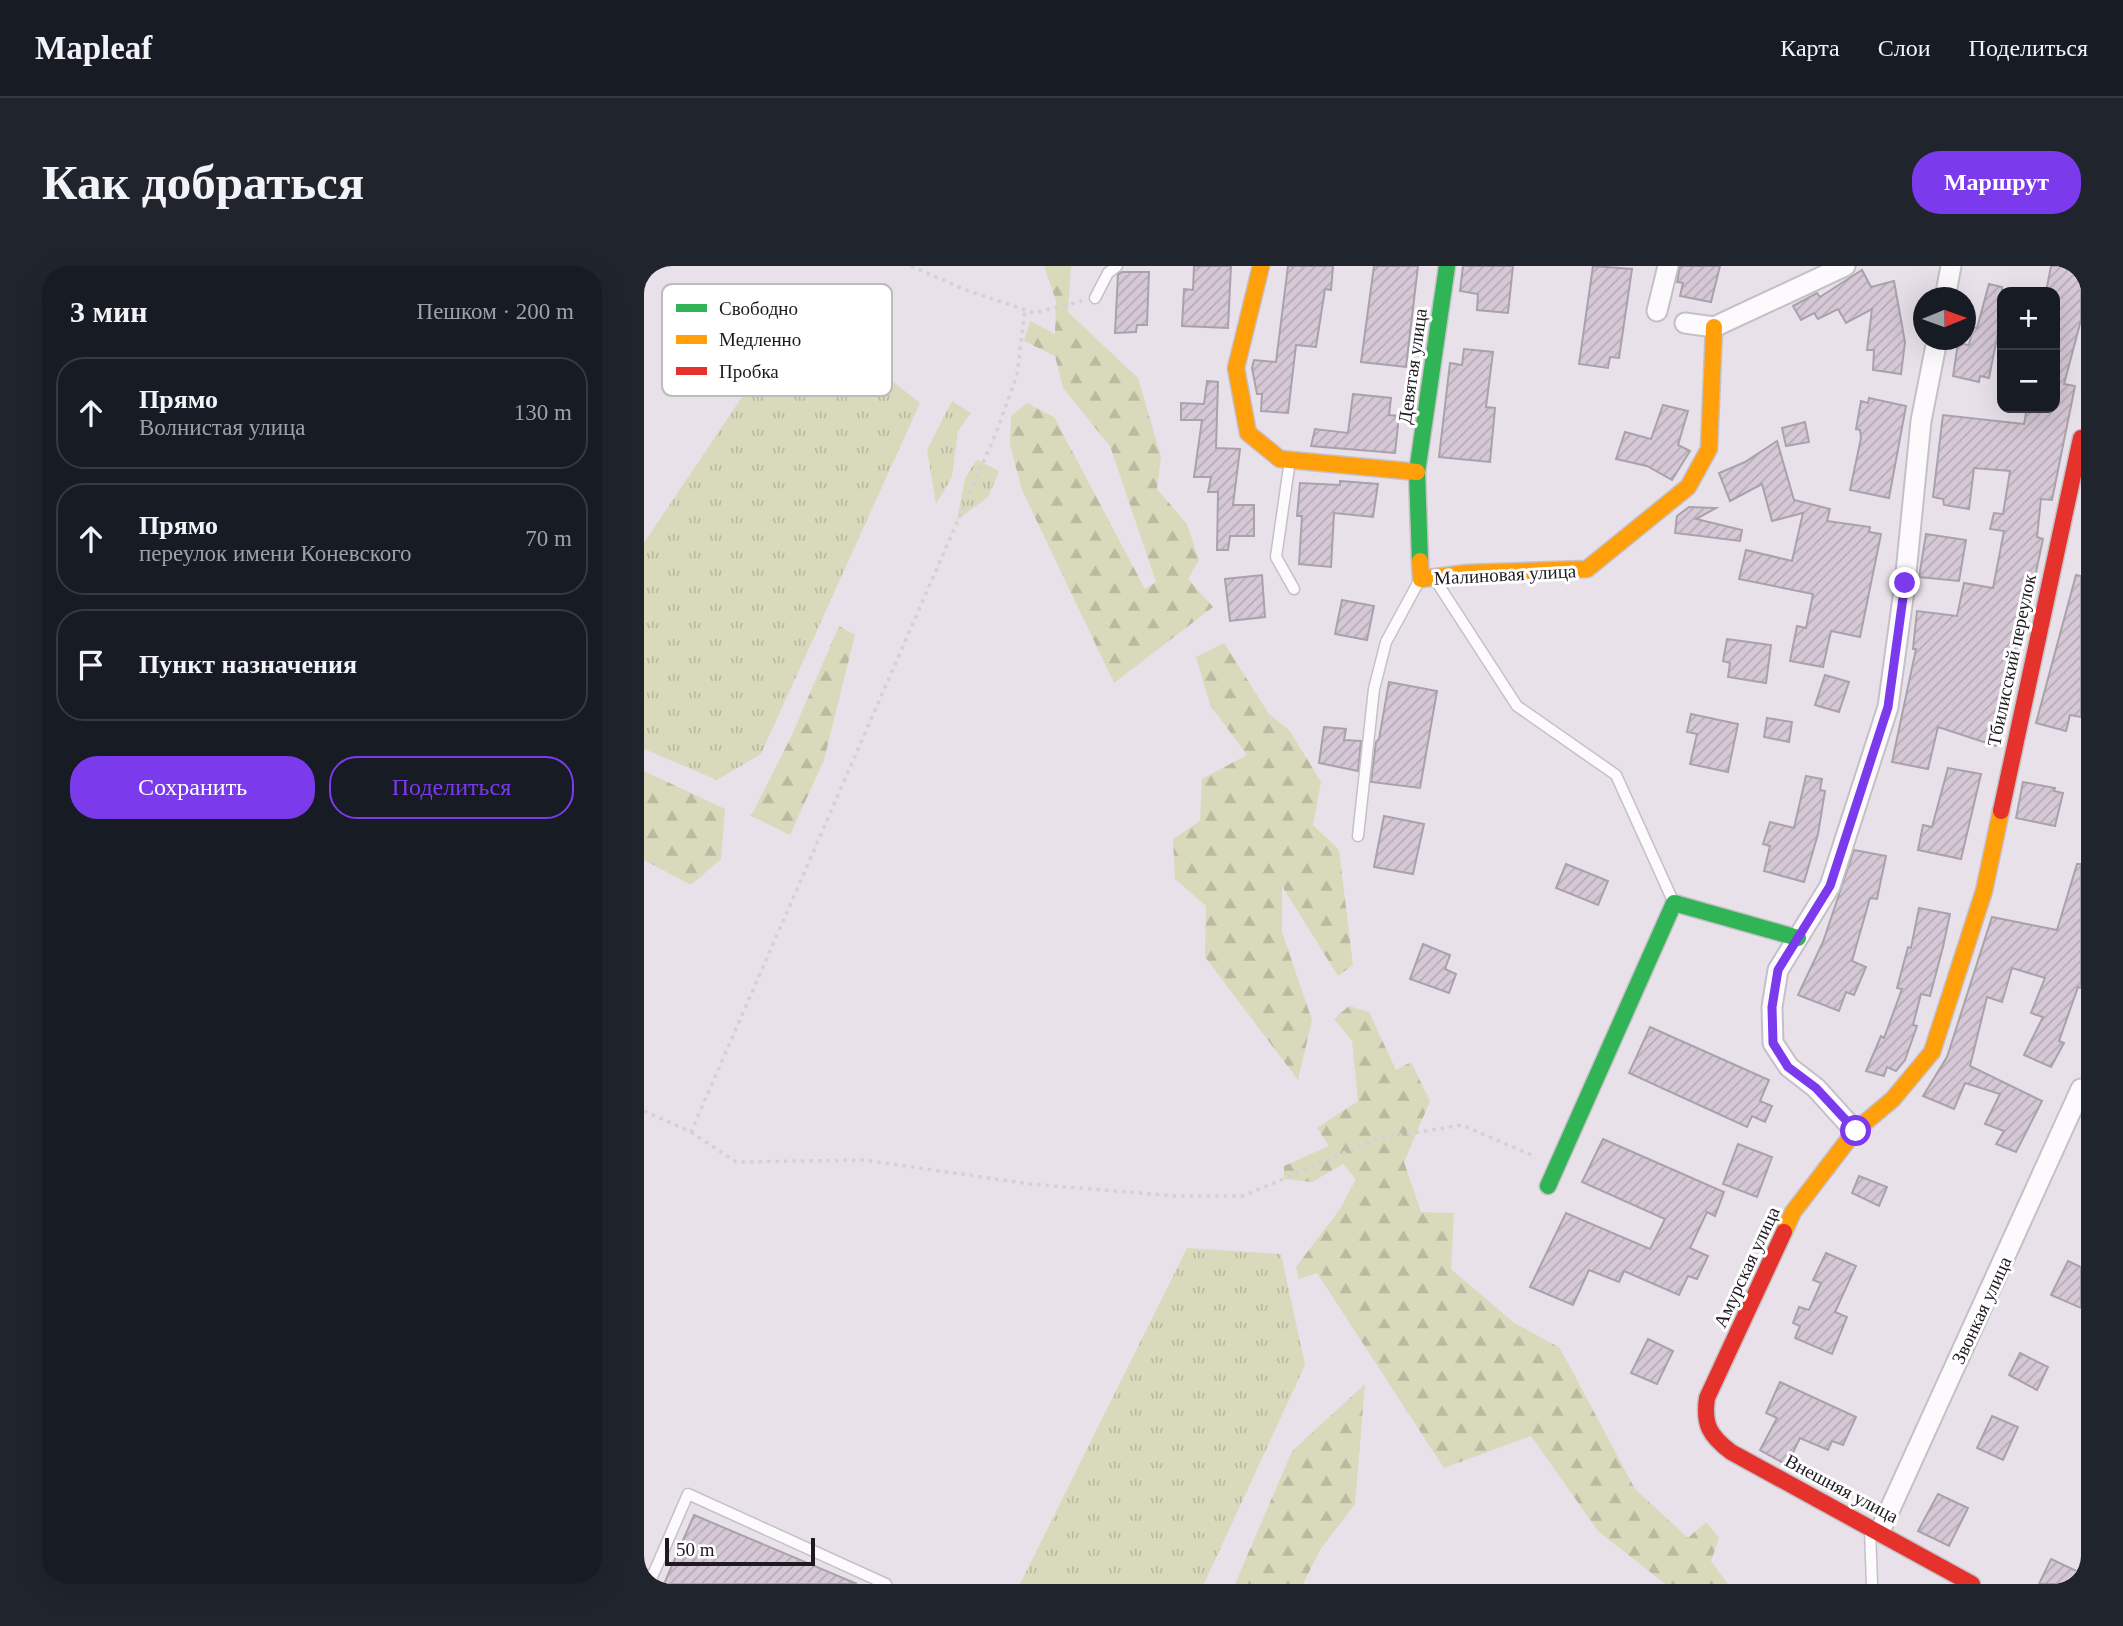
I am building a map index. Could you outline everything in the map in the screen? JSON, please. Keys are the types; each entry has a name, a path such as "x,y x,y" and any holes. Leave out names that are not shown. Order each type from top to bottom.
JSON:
{"street":[{"path":"1261,266 1236,369 1248,433 1280,459 1417,472"},
{"name":"Девятая улица","path":"1427,578 1417,472 1447,266"},
{"path":"1657,311 1668,266"},
{"path":"1685,323 1714,327 1845,266"},
{"path":"1947,287 1951,266"},
{"name":"Малиновая улица","path":"1427,578 1587,569 1688,487 1709,449 1714,327"},
{"path":"1856,1131 1816,1088 1788,1067 1773,1043 1772,1007 1778,970 1830,886 1888,707 1905,583 1921,421 1935,350"},
{"name":"Тбилисский переулок","path":"1984,891 2081,438"},
{"name":"Амурская улица","path":"1703,1419 1707,1398 1793,1212 1856,1131 1893,1099 1932,1052 1984,891"},
{"path":"1548,1186 1674,904 1798,938"},
{"name":"Звонкая улица","path":"1875,1529 2081,1088"},
{"name":"Внешняя улица","path":"1703,1419 1710,1436 1731,1452 1972,1584"}],"lane":[{"path":"1095,298 1108,273 1117,266"},
{"path":"1290,460 1276,558 1294,589"},
{"path":"1358,836 1374,689 1386,642 1427,578 1517,706 1616,775 1674,904"},
{"path":"649,1584 688,1494 886,1584"},
{"path":"1872,1584 1875,1529"}],"path":[{"path":"911,266 966,290 1034,313 1095,298"},
{"path":"691,1132 996,433 1017,375 1025,310"},
{"path":"644,1111 691,1132 736,1162 864,1160 1030,1184 1176,1196 1243,1196 1376,1139 1462,1125 1557,1166"}],"green space":[{"path":"1044,266 1071,266 1068,312 1138,378 1161,457 1157,489 1187,524 1199,560 1188,579 1213,607 1114,683 1022,490 1010,445 1011,416 1027,403 1054,417 1145,589 1156,582 1110,446 1063,388 1055,356 1024,341 1030,321 1055,334 1056,301"},
{"path":"892,381 920,403 761,754 717,780 644,749 644,543 742,396 892,396"},
{"path":"952,401 971,413 958,431 952,477 936,504 927,450"},
{"path":"977,460 999,471 988,497 957,520 965,478"},
{"path":"839,626 855,635 824,760 790,835 751,816 790,739"},
{"path":"1224,643 1269,714 1290,731 1321,782 1313,825 1339,850 1353,965 1338,976 1282,886 1282,932 1312,1020 1298,1080 1205,957 1206,906 1175,879 1173,839 1200,821 1202,779 1247,755 1210,705 1196,657"},
{"path":"644,771 725,809 721,859 691,885 644,860"},
{"path":"1349,1006 1369,1012 1396,1070 1411,1062 1430,1101 1404,1162 1421,1212 1454,1213 1451,1269 1513,1322 1560,1348 1635,1489 1688,1538 1706,1522 1719,1538 1711,1561 1728,1584 1665,1584 1598,1531 1531,1436 1444,1468 1317,1273 1299,1279 1296,1267 1340,1209 1356,1179 1343,1164 1312,1182 1284,1179 1284,1166 1329,1146 1317,1128 1358,1101 1352,1041 1334,1019"},
{"path":"1187,1248 1281,1254 1305,1365 1204,1584 1020,1584"},
{"path":"1365,1384 1355,1504 1320,1550 1303,1584 1235,1584 1292,1451"}],"building":[{"path":"1194,266 1231,266 1228,328 1182,326 1184,289 1193,290"},
{"path":"1288,266 1333,266 1331,290 1325,289 1316,347 1296,345 1288,413 1261,411 1262,394 1257,394 1252,368 1254,360 1276,362"},
{"path":"1374,266 1418,266 1406,367 1361,362"},
{"path":"1463,266 1513,266 1508,313 1477,310 1478,294 1460,291"},
{"path":"1593,266 1632,269 1619,358 1610,357 1608,368 1579,364"},
{"path":"1680,266 1720,266 1711,302 1680,296 1683,283 1677,282"},
{"path":"2051,266 2081,266 2081,320 2064,384 2075,386 2052,500 2041,499 2037,537 2043,539 2005,719 1996,746 1938,727 1928,769 1892,762 1916,649 1913,649 1917,611 1957,616 1964,583 1993,588 2004,531 1990,529 1994,513 2003,514 2010,471 1974,468 1969,509 1944,505 1943,499 1933,497 1943,415 2024,424 2026,413 2060,413 2060,287 2047,287"},
{"path":"1862,270 1871,287 1894,281 1905,342 1901,374 1873,370 1874,350 1867,350 1872,309 1846,323 1838,309 1818,319 1814,313 1801,320 1793,306 1817,293 1820,297"},
{"path":"1149,272 1147,325 1137,325 1136,332 1115,333 1118,274"},
{"path":"1989,284 2002,287 1997,287 1997,338 1989,378 1980,376 1979,382 1953,376 1957,350 1976,350 1977,328"},
{"path":"1464,349 1493,352 1486,407 1495,408 1490,462 1439,457 1450,363 1462,365"},
{"path":"1207,381 1218,382 1216,448 1240,449 1233,505 1254,505 1254,536 1230,536 1228,550 1217,550 1218,492 1208,492 1211,477 1194,477 1202,420 1181,420 1181,403 1204,404"},
{"path":"1353,394 1391,398 1389,415 1399,416 1395,453 1311,446 1315,429 1348,433"},
{"path":"1869,398 1906,406 1889,498 1850,490 1861,438 1860,430 1856,429 1861,401 1868,403"},
{"path":"1663,405 1688,411 1678,445 1690,451 1672,480 1647,466 1616,459 1625,432 1651,439"},
{"path":"1805,422 1809,442 1786,446 1782,428"},
{"path":"1777,441 1794,500 1830,509 1827,521 1870,527 1869,532 1881,534 1860,637 1831,631 1823,667 1790,661 1797,626 1806,628 1813,594 1739,579 1746,550 1792,561 1803,513 1772,521 1762,484 1730,501 1719,473 1745,462"},
{"path":"1340,481 1378,484 1373,517 1334,513 1331,567 1299,564 1302,516 1297,516 1300,483 1340,485"},
{"path":"1689,507 1716,508 1696,519 1742,530 1740,541 1675,533 1677,516"},
{"path":"1926,534 1966,540 1959,581 1919,577"},
{"path":"1262,575 1265,617 1230,621 1225,579"},
{"path":"2076,575 2081,576 2081,717 2070,715 2066,731 2036,723"},
{"path":"1342,600 1374,606 1367,640 1335,634"},
{"path":"1727,639 1771,645 1766,683 1728,677 1730,663 1723,661"},
{"path":"1825,675 1849,682 1839,712 1815,705"},
{"path":"1389,682 1437,691 1420,788 1371,782 1376,742 1379,739"},
{"path":"1691,714 1738,724 1728,772 1690,764 1697,734 1687,732"},
{"path":"1767,718 1792,722 1789,742 1764,737"},
{"path":"1324,727 1346,729 1344,740 1361,741 1358,771 1319,763"},
{"path":"1948,768 1981,774 1961,859 1918,850 1923,825 1932,827"},
{"path":"1806,776 1822,779 1820,790 1825,791 1818,834 1804,882 1764,871 1770,846 1763,844 1770,822 1794,828"},
{"path":"2023,782 2055,788 2054,791 2063,793 2055,826 2016,818"},
{"path":"1384,816 1424,824 1413,874 1374,867"},
{"path":"1854,850 1886,856 1877,899 1870,898 1852,961 1866,967 1854,995 1846,992 1839,1011 1798,995 1823,942"},
{"path":"1566,864 1608,881 1598,905 1556,888"},
{"path":"2077,864 2081,864 2081,988 2078,987 2059,1041 2064,1043 2051,1067 2024,1055 2043,1017 2031,1013 2045,978 2012,968 2002,1002 1987,997 1970,1066 2042,1101 2016,1152 1996,1144 2004,1131 1985,1124 2000,1094 1965,1083 1954,1109 1923,1096 1947,1057 1992,917 2057,930"},
{"path":"1919,908 1950,914 1930,996 1921,994 1913,1025 1917,1026 1905,1060 1896,1071 1887,1067 1884,1076 1866,1071 1881,1036 1884,1038 1902,989 1897,988 1908,947 1911,948"},
{"path":"1423,944 1450,955 1445,969 1456,974 1449,993 1410,979"},
{"path":"1650,1027 1769,1080 1760,1101 1772,1106 1765,1122 1752,1116 1747,1127 1629,1073"},
{"path":"1603,1139 1724,1192 1715,1216 1707,1212 1690,1248 1708,1256 1697,1279 1688,1276 1679,1295 1624,1271 1619,1282 1589,1270 1573,1305 1530,1287 1566,1213 1650,1249 1665,1219 1582,1182"},
{"path":"1738,1144 1772,1157 1757,1197 1723,1184"},
{"path":"1859,1176 1887,1187 1879,1206 1852,1193"},
{"path":"1826,1253 1856,1266 1835,1312 1847,1317 1832,1354 1795,1338 1800,1326 1793,1323 1799,1307 1809,1310 1821,1283 1813,1280"},
{"path":"2068,1261 2081,1267 2081,1308 2051,1295"},
{"path":"1648,1339 1673,1351 1657,1384 1631,1373"},
{"path":"2020,1353 2048,1367 2037,1390 2009,1375"},
{"path":"1780,1382 1856,1417 1843,1445 1832,1441 1828,1450 1800,1438 1787,1465 1760,1450 1777,1418 1766,1413"},
{"path":"1992,1416 2018,1427 2003,1460 1977,1448"},
{"path":"1938,1494 1968,1508 1949,1546 1918,1531"},
{"path":"694,1515 857,1584 664,1584"},
{"path":"2051,1559 2081,1573 2081,1584 2039,1584"}],"traffic: fast":[{"path":"1420,561 1417,472 1447,266"},
{"path":"1548,1186 1674,903 1798,938"}],"traffic: slow":[{"path":"1261,266 1236,368 1248,433 1280,459 1417,472"},
{"path":"1420,561 1421,579 1467,573 1587,569 1688,487 1709,449 1714,327"},
{"path":"1784,1232 1793,1212 1855,1131 1893,1099 1932,1052 1984,891 2001,811"}],"traffic: jam":[{"path":"2001,811 2081,438"},
{"path":"1784,1232 1707,1398 1707,1423 1713,1435 1731,1452 1972,1584"}],"route":[{"path":"1856,1131 1816,1088 1788,1067 1773,1043 1772,1007 1778,970 1830,886 1888,707 1905,583"}]}
